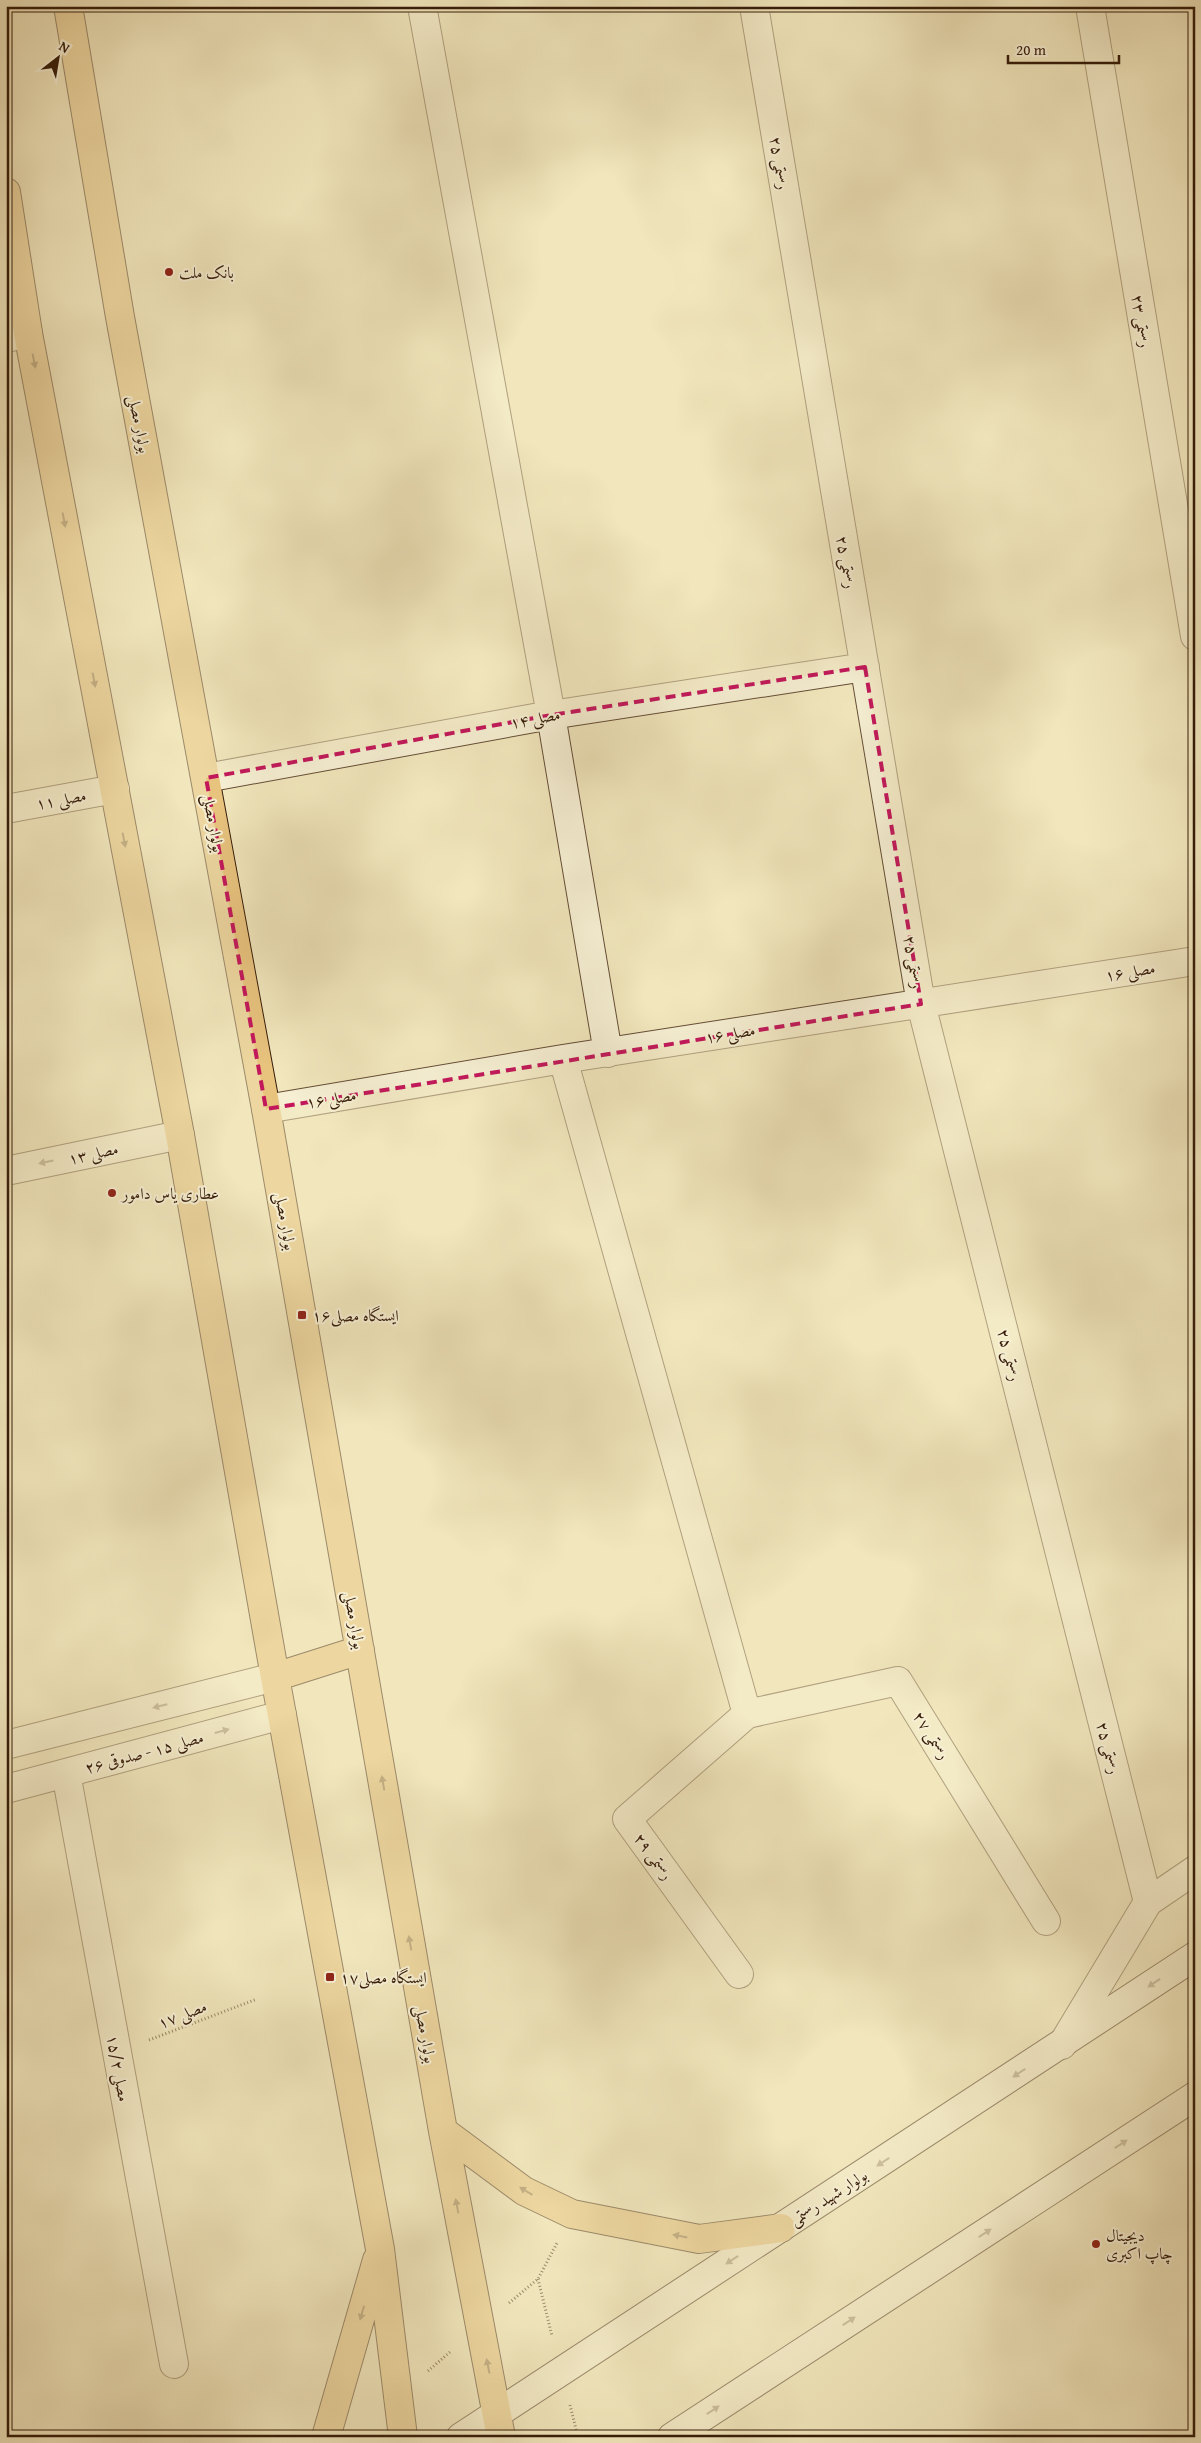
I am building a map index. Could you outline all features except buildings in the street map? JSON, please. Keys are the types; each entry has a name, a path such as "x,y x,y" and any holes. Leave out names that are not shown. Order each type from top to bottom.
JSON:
{"main road":[{"name":"بولوار مصلی","path":"68,6 120,317 266,1109 443,2131 500,2425"},
{"path":"6,192 17,335 115,789 180,1135 275,1677 380,2250 403,2437"},
{"path":"275,1677 360,1650"},
{"path":"443,2131 524,2191 572,2214 700,2239 781,2228"},
{"path":"326,2437 380,2250"}],"street":[{"path":"422,6 551,714 608,1053"},
{"name":"رستمی ۲۵","path":"754,6 921,1004 1148,1902"},
{"name":"رستمی ۲۳","path":"1090,6 1195,636"},
{"name":"مصلی ۱۴","path":"206,778 551,714 865,667"},
{"name":"مصلی ۱۱","path":"6,809 115,789"},
{"name":"مصلی ۱۶","path":"266,1109 563,1059 1195,961"},
{"path":"563,1059 747,1714"},
{"name":"مصلی ۱۳","path":"6,1170 180,1135"},
{"path":"6,1745 275,1677"},
{"name":"رستمی ۲۷","path":"747,1714 898,1680 1046,1921"},
{"name":"رستمی ۲۹","path":"739,1974 627,1820 747,1714"},
{"name":"مصلی ۱۵ - صدوقی ۲۶","path":"6,1789 282,1715"},
{"name":"مصلی ۱۵/۲","path":"66,1773 174,2364"},
{"path":"1062,2045 1148,1902 1195,1870"},
{"name":"بولوار شهید رستمی","path":"461,2437 500,2425 781,2228 1195,1956"},
{"path":"672,2437 1195,2096"}],"path":[{"name":"مصلی ۱۷","path":"116,2053 257,1999"}],"highlighted area":[{"path":"865,667 921,1004 266,1109 206,778 551,715"}],"place":[{"name":"بانک ملت","path":"169,272"},
{"name":"عطاری یاس دامور","path":"112,1193"},
{"name":"ایستگاه مصلی۱۶","path":"302,1315"},
{"name":"ایستگاه مصلی۱۷","path":"330,1977"},
{"name":"دیجیتال چاپ اکبری","path":"1096,2244"}]}
